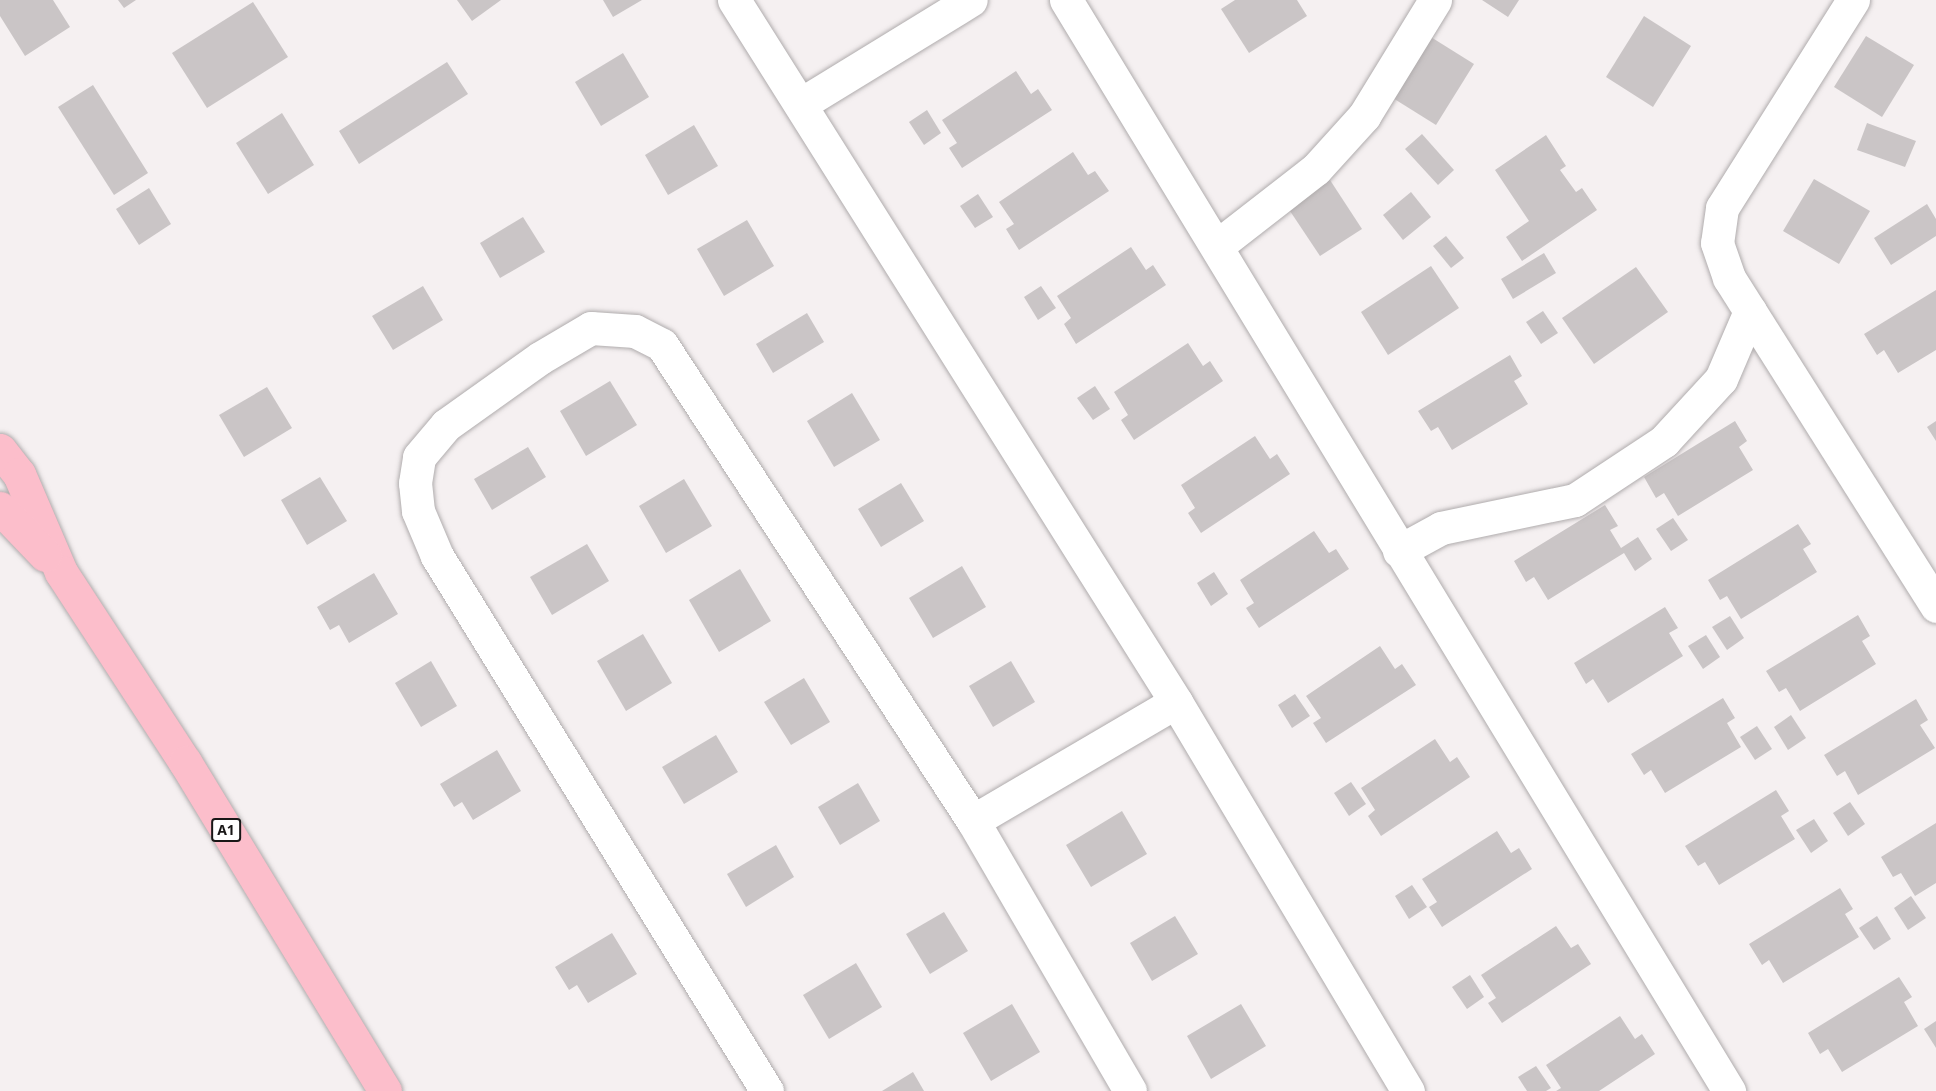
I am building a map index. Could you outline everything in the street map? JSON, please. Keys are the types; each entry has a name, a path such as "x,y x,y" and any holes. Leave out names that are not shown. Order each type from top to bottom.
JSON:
{"highway":[{"name":"A1","path":"0,450 19,474 61,572 184,762 386,1091"},
{"name":"A1","path":"0,508 61,572"}],"street":[{"path":"734,0 1176,702 1408,1091"},
{"path":"801,104 971,0"},
{"path":"1066,0 1729,1091"},
{"path":"1217,246 1316,169 1364,116 1435,0"},
{"path":"1853,0 1722,208 1716,243 1729,278 1936,606"},
{"path":"1399,551 1441,528 1575,500 1664,441 1721,379 1750,311"},
{"path":"767,1091 437,556 418,511 415,483 419,457 446,425 540,358 591,328 634,331 662,345 973,821 1130,1091"},
{"path":"973,821 1176,702"}],"building":[{"path":"0,0 53,0 70,27 25,56 0,16"},
{"path":"118,0 136,0 124,8"},
{"path":"457,0 501,0 472,21"},
{"path":"603,0 642,0 613,17"},
{"path":"1235,0 1297,0 1307,16 1249,53 1221,9"},
{"path":"1482,0 1519,0 1508,17"},
{"path":"253,2 288,57 207,108 172,53"},
{"path":"1644,16 1691,46 1653,107 1606,77"},
{"path":"1426,34 1474,64 1436,125 1388,95"},
{"path":"1866,36 1914,65 1882,117 1834,87"},
{"path":"623,53 649,97 601,126 575,82"},
{"path":"447,62 468,94 359,164 339,131"},
{"path":"1016,71 1031,94 1038,89 1052,110 962,168 949,148 957,143 942,120"},
{"path":"93,85 148,173 114,195 58,107"},
{"path":"927,110 941,133 924,145 909,122"},
{"path":"282,113 314,165 268,194 236,143"},
{"path":"1867,123 1916,141 1905,167 1857,150"},
{"path":"694,125 718,166 668,195 645,155"},
{"path":"1422,134 1454,170 1438,185 1405,149"},
{"path":"1546,135 1566,166 1560,170 1576,192 1582,188 1597,210 1522,261 1506,237 1529,221 1495,170"},
{"path":"1073,152 1088,175 1095,171 1109,191 1019,250 1006,229 1014,224 999,202"},
{"path":"1814,179 1870,211 1839,264 1783,231"},
{"path":"1330,180 1362,229 1320,256 1288,208"},
{"path":"149,188 171,224 139,245 116,209"},
{"path":"1411,192 1431,217 1403,240 1383,215"},
{"path":"978,194 993,217 975,228 960,206"},
{"path":"1927,204 1936,219 1936,236 1891,265 1874,238"},
{"path":"523,217 545,252 500,278 480,243"},
{"path":"747,220 774,266 724,296 697,249"},
{"path":"1446,236 1464,258 1451,268 1433,246"},
{"path":"1131,247 1146,270 1153,265 1166,285 1076,344 1064,324 1071,318 1057,296"},
{"path":"1544,253 1556,273 1513,299 1501,279"},
{"path":"1431,266 1459,308 1388,355 1361,312"},
{"path":"1636,267 1668,312 1594,364 1562,318"},
{"path":"423,286 443,320 393,350 372,316"},
{"path":"1041,286 1056,308 1038,320 1024,297"},
{"path":"1936,290 1936,350 1898,373 1884,350 1877,355 1864,334"},
{"path":"1543,311 1558,333 1541,344 1526,322"},
{"path":"807,313 824,342 773,373 756,344"},
{"path":"1188,343 1203,366 1210,361 1223,381 1134,440 1121,420 1128,415 1114,392"},
{"path":"1510,355 1522,376 1514,381 1528,404 1452,450 1438,427 1431,431 1418,411"},
{"path":"610,381 637,425 586,456 560,411"},
{"path":"1095,386 1110,409 1093,420 1077,398"},
{"path":"267,387 292,428 244,457 219,415"},
{"path":"852,393 880,440 834,467 807,421"},
{"path":"1735,421 1747,441 1739,447 1753,470 1678,516 1664,493 1656,498 1644,477"},
{"path":"1936,421 1936,441 1927,427"},
{"path":"1255,436 1270,459 1277,454 1290,474 1201,533 1188,513 1195,508 1181,485"},
{"path":"528,447 546,477 492,510 474,479"},
{"path":"320,477 347,521 307,545 281,500"},
{"path":"684,479 712,526 666,553 639,506"},
{"path":"901,483 924,521 881,547 858,509"},
{"path":"1605,505 1618,526 1610,530 1621,548 1638,537 1652,559 1635,571 1624,553 1548,600 1534,577 1526,582 1514,561"},
{"path":"1673,518 1688,540 1671,551 1656,529"},
{"path":"1798,524 1811,544 1803,549 1817,572 1741,619 1727,596 1720,600 1708,580"},
{"path":"1314,531 1329,553 1336,549 1349,569 1259,628 1246,608 1254,603 1240,580"},
{"path":"587,544 609,581 552,615 530,577"},
{"path":"962,566 986,607 933,638 909,598"},
{"path":"740,569 771,621 719,652 689,600"},
{"path":"1214,572 1228,594 1211,606 1197,583"},
{"path":"374,573 398,614 349,643 339,625 330,630 317,607"},
{"path":"1665,607 1678,628 1669,633 1683,656 1608,703 1593,679 1586,684 1574,663"},
{"path":"1858,615 1870,636 1862,641 1876,664 1800,711 1786,688 1779,692 1766,671"},
{"path":"1730,616 1744,638 1727,650 1712,627"},
{"path":"643,634 672,683 626,711 597,661"},
{"path":"1706,635 1720,657 1703,669 1688,646"},
{"path":"1380,646 1395,669 1402,664 1416,685 1326,743 1313,723 1321,718 1306,696"},
{"path":"431,661 457,706 421,727 395,683"},
{"path":"1011,661 1035,702 993,727 969,686"},
{"path":"804,678 830,722 791,745 764,702"},
{"path":"1295,694 1310,716 1292,728 1278,705"},
{"path":"1723,698 1735,718 1727,723 1741,747 1665,793 1651,770 1644,775 1631,754"},
{"path":"1916,699 1928,720 1920,725 1935,748 1858,795 1845,771 1837,776 1824,755"},
{"path":"1791,715 1806,738 1788,750 1774,727"},
{"path":"1757,726 1772,749 1755,760 1740,737"},
{"path":"716,735 738,772 684,804 662,767"},
{"path":"1435,739 1450,762 1457,757 1470,777 1381,836 1368,816 1375,810 1361,788"},
{"path":"497,750 521,791 473,820 462,802 454,807 440,784"},
{"path":"1351,782 1366,804 1349,816 1334,793"},
{"path":"858,783 880,821 840,845 818,807"},
{"path":"1776,790 1789,811 1781,816 1795,839 1719,885 1705,862 1698,866 1685,846"},
{"path":"1850,802 1865,824 1848,836 1833,813"},
{"path":"1122,811 1147,854 1091,887 1066,845"},
{"path":"1814,819 1828,841 1811,853 1796,830"},
{"path":"1936,823 1936,883 1915,896 1901,873 1893,877 1881,857"},
{"path":"1497,831 1511,853 1519,848 1532,869 1442,927 1429,907 1437,902 1422,879"},
{"path":"776,845 794,877 746,907 727,874"},
{"path":"1412,885 1427,907 1409,919 1395,896"},
{"path":"1840,888 1853,909 1845,914 1859,937 1783,983 1769,960 1762,965 1749,944"},
{"path":"1911,896 1926,918 1908,930 1894,908"},
{"path":"944,912 968,951 930,974 906,934"},
{"path":"1175,916 1198,954 1152,981 1130,943"},
{"path":"1877,916 1891,939 1874,950 1859,928"},
{"path":"1556,926 1571,948 1578,944 1591,964 1502,1023 1488,1003 1496,998 1481,975"},
{"path":"612,933 637,974 588,1003 577,985 569,990 555,967"},
{"path":"856,963 882,1007 829,1039 803,995"},
{"path":"1470,975 1484,997 1467,1009 1452,987"},
{"path":"1899,977 1912,997 1904,1002 1918,1026 1842,1072 1828,1049 1820,1054 1808,1033"},
{"path":"1012,1004 1040,1052 991,1081 963,1033"},
{"path":"1241,1004 1266,1046 1211,1079 1187,1036"},
{"path":"1620,1016 1635,1039 1642,1034 1655,1054 1599,1091 1556,1091 1561,1088 1546,1065"},
{"path":"1936,1021 1936,1048 1924,1029"},
{"path":"1536,1066 1551,1088 1546,1091 1527,1091 1518,1077"},
{"path":"913,1072 924,1091 882,1091"}]}
